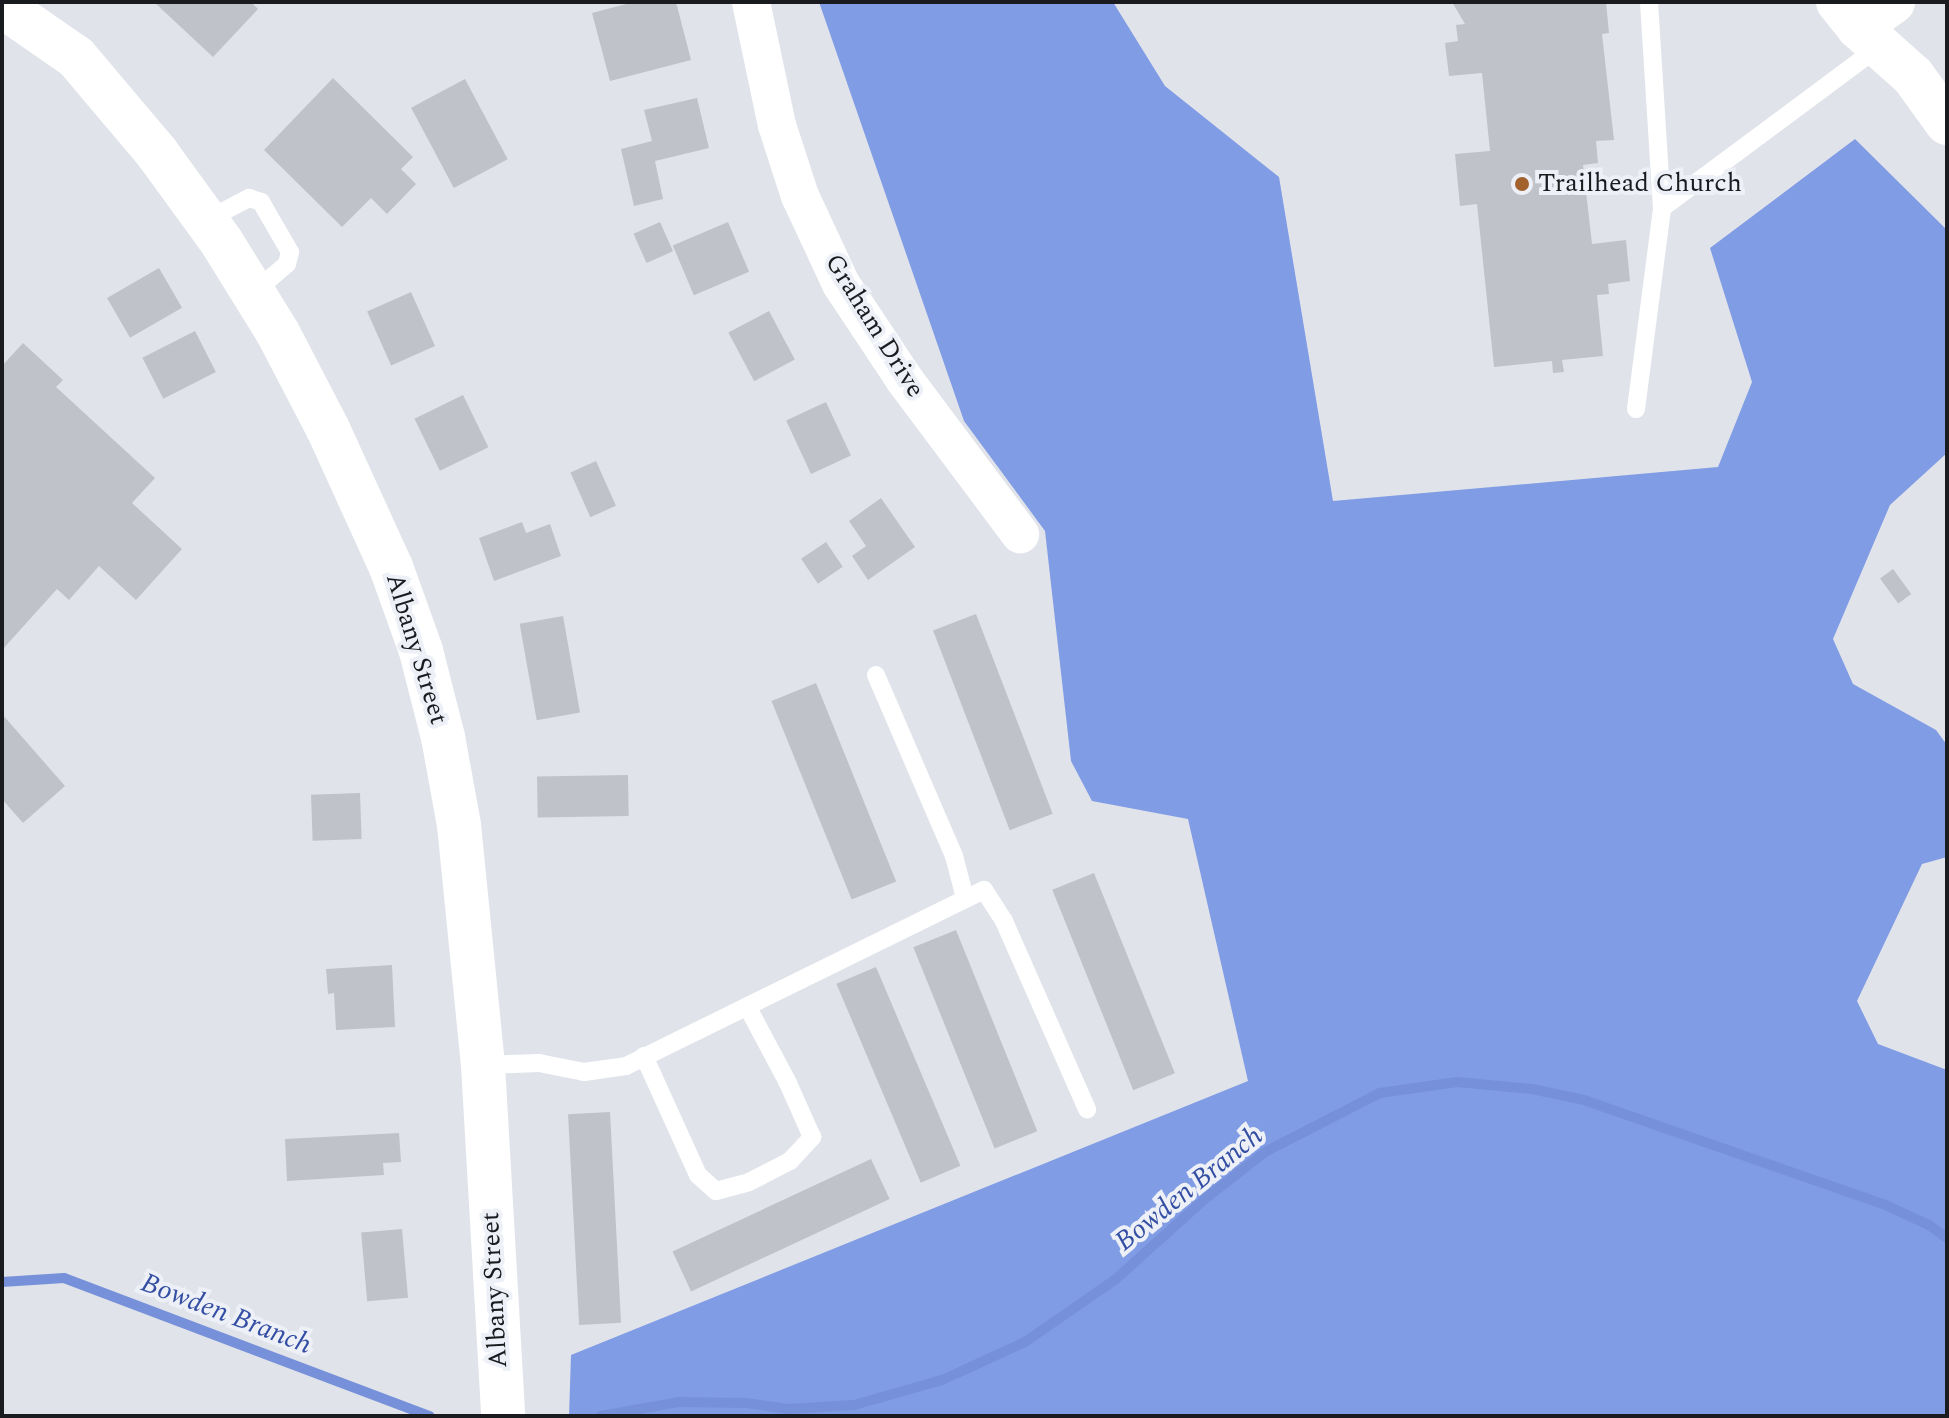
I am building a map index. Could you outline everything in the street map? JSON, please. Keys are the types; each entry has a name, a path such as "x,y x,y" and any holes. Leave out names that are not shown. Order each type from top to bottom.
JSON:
{"street":[{"name":"Graham Drive","path":"751,2 777,125 800,196 841,284 904,379 1020,534"},
{"name":"Albany Street","path":"5,7 76,57 157,153 253,293 328,429 391,567 421,651 443,737 459,825 483,1065 503,1416"},
{"path":"1867,19 1947,123"}],"lane":[{"path":"1636,409 1662,208 1649,2"},
{"path":"1662,208 1867,19"},
{"path":"876,675 954,856 965,898"},
{"path":"483,1065 539,1063 584,1072 626,1066 984,890 996,904 1087,1109"},
{"path":"644,1056 698,1175 716,1191 749,1182 790,1161 812,1137 788,1083 747,1006"}],"shaded area":[{"path":"819,2 1113,2 1165,86 1279,177 1333,501 1718,467 1752,382 1710,248 1855,139 1947,230 1947,453 1890,505 1833,639 1853,684 1936,730 1947,745 1947,857 1922,864 1857,1001 1878,1044 1947,1070 1947,1416 569,1416 571,1355 1248,1081 1188,819 1092,801 1071,761 1045,531 964,421"}],"building":[{"path":"154,2 251,2 258,9 213,57"},
{"path":"634,2 676,2 691,60 610,81 592,13"},
{"name":"Trailhead Church","path":"1452,2 1606,2 1609,33 1602,34 1614,140 1596,141 1598,163 1583,165 1592,244 1626,240 1630,281 1608,284 1609,294 1597,295 1603,356 1562,360 1564,372 1553,373 1552,361 1494,367 1477,204 1460,206 1455,154 1490,151 1482,73 1449,76 1445,43 1458,41 1456,25 1465,24"},
{"path":"333,78 413,157 401,169 416,184 387,214 371,198 342,227 264,150"},
{"path":"465,79 508,159 454,188 411,108"},
{"path":"697,98 709,148 655,161 663,199 634,206 621,149 652,141 644,110"},
{"path":"660,222 673,251 647,263 634,234"},
{"path":"728,222 749,272 694,295 673,245"},
{"path":"159,268 182,308 130,338 107,298"},
{"path":"411,292 435,346 391,365 367,312"},
{"path":"769,311 795,360 754,381 728,333"},
{"path":"195,331 216,372 163,399 142,358"},
{"path":"23,343 63,380 56,387 155,478 132,503 182,549 136,600 99,566 69,600 57,589 2,650 2,366"},
{"path":"463,395 488,447 440,471 414,419"},
{"path":"826,402 851,455 811,474 786,421"},
{"path":"596,461 616,506 590,517 570,472"},
{"path":"881,498 915,547 868,580 852,556 866,546 849,521"},
{"path":"522,522 526,533 550,524 561,556 494,581 479,538"},
{"path":"826,542 843,567 818,584 801,559"},
{"path":"1893,569 1911,594 1898,603 1880,578"},
{"path":"976,614 1053,814 1010,830 933,630"},
{"path":"563,616 580,713 537,720 520,624"},
{"path":"816,683 896,881 852,899 771,701"},
{"path":"2,714 65,786 23,823 2,799"},
{"path":"628,775 629,816 538,818 537,777"},
{"path":"360,793 362,839 313,841 311,795"},
{"path":"1094,873 1175,1073 1133,1090 1052,890"},
{"path":"956,930 1037,1131 995,1148 913,947"},
{"path":"392,965 395,1027 336,1030 334,993 328,994 326,969"},
{"path":"876,967 960,1166 921,1183 836,984"},
{"path":"610,1112 621,1323 579,1325 568,1114"},
{"path":"399,1133 401,1162 383,1163 384,1175 287,1181 285,1139"},
{"path":"871,1159 890,1199 691,1291 673,1252"},
{"path":"402,1229 408,1298 367,1301 361,1233"}],"waterway":[{"name":"Bowden Branch","path":"601,1416 678,1402 746,1403 788,1409 854,1405 942,1380 1025,1342 1116,1279 1206,1198 1265,1152 1380,1093 1457,1082 1532,1089 1584,1100 1883,1204 1929,1225 1947,1238"},
{"name":"Bowden Branch","path":"2,1282 64,1278 430,1416"}],"place":[{"name":"Trailhead Church","path":"1522,184"}]}
